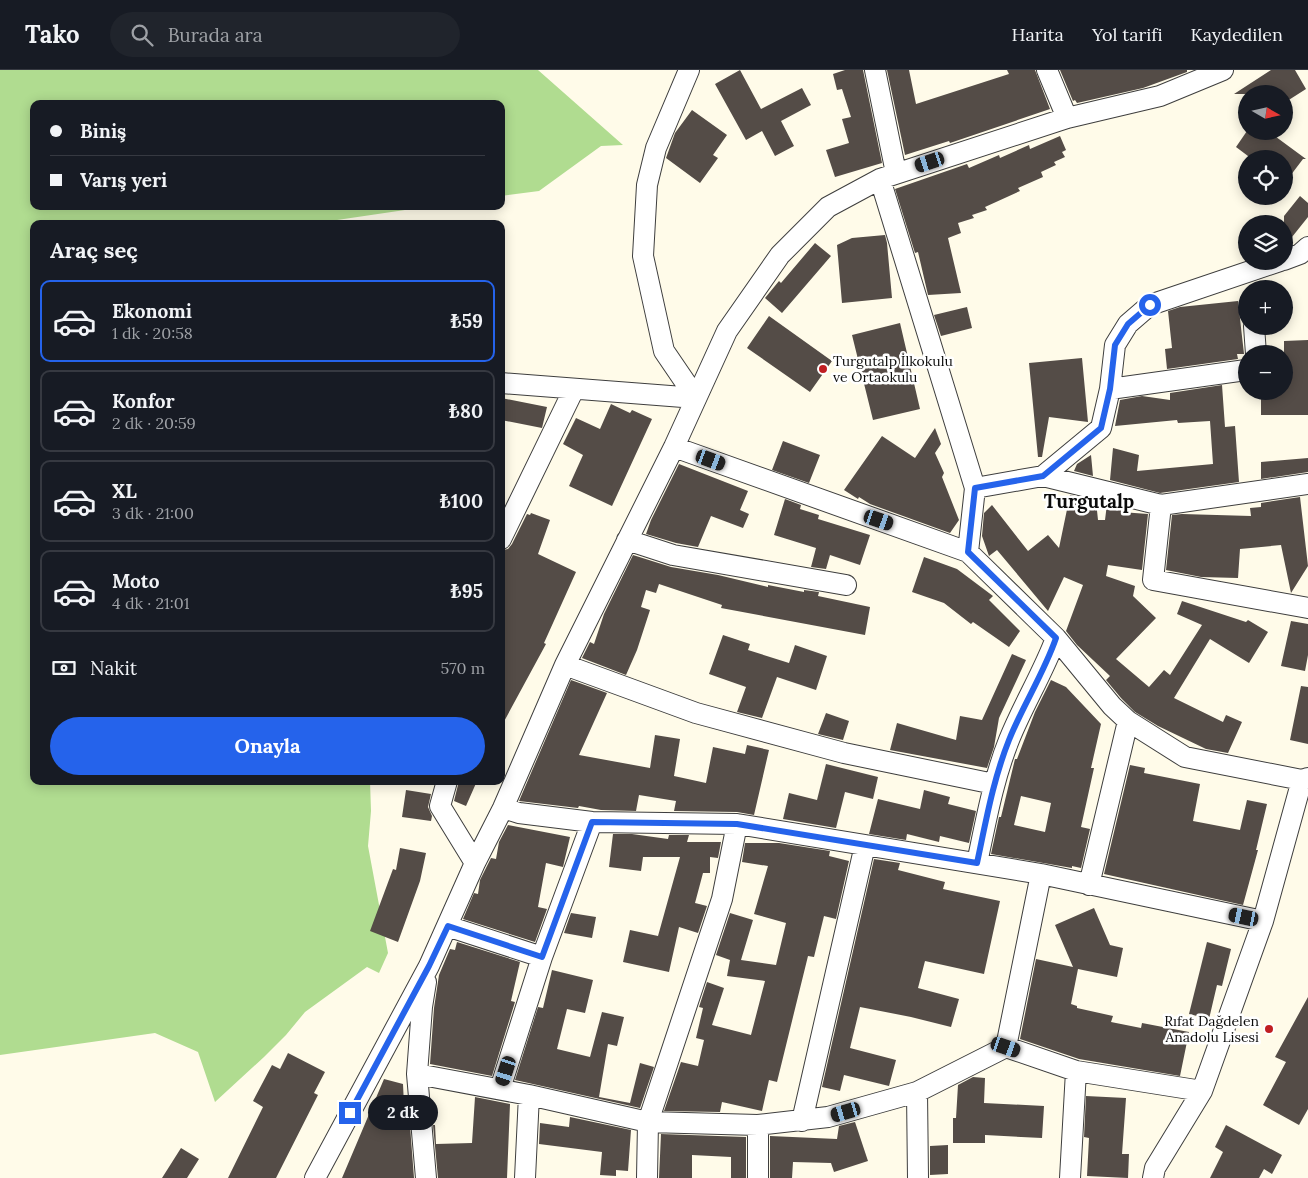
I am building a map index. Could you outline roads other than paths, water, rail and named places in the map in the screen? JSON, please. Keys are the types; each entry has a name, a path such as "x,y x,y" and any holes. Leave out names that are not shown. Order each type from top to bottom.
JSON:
{"street":[{"path":"689,70 656,148 647,185 643,256 664,351 696,398"},
{"path":"875,70 888,176 975,488 968,552"},
{"path":"1047,70 1067,118"},
{"path":"315,1178 429,966 474,863 503,808 565,665 674,447 726,331 780,255 828,206 888,176 1067,118 1160,96 1223,70"},
{"path":"1293,257 1300,254 1308,247"},
{"path":"1251,280 1266,270"},
{"path":"1043,476 1101,428 1110,389 1115,345 1128,324 1150,305 1238,283"},
{"path":"1110,389 1238,371"},
{"path":"505,383 696,398"},
{"path":"505,531 574,389"},
{"path":"674,447 968,552 1056,638 1112,706 1128,721 1186,757 1305,779 1263,921 1202,1091 1155,1168 1154,1178"},
{"path":"975,488 1043,476 1162,505 1308,484"},
{"path":"1162,505 1153,580 1308,608"},
{"path":"628,540 673,555 846,585"},
{"path":"977,863 994,784 1010,738 1048,662 1056,638"},
{"path":"565,665 696,713 844,752 994,784"},
{"path":"1089,885 1128,721"},
{"path":"445,785 440,806 474,863"},
{"path":"503,808 592,822 737,824 1041,874 1263,921"},
{"path":"500,1090 542,957 592,822"},
{"path":"647,1178 648,1122 722,899 737,824"},
{"path":"802,1121 865,845"},
{"path":"1006,1047 1041,874"},
{"path":"448,926 542,957"},
{"path":"426,1178 417,1074 422,1007 429,966"},
{"path":"417,1074 529,1095 648,1122 758,1125 828,1117 917,1092 1006,1047 1076,1071 1202,1091"},
{"path":"1070,1178 1076,1071"},
{"path":"917,1092 918,1178"},
{"path":"525,1178 529,1095"},
{"path":"758,1125 758,1178"}],"place":[{"name":"Turgutalp İlkokulu ve Ortaokulu","path":"823,369"},
{"name":"Rıfat Dağdelen Anadolu Lisesi","path":"1269,1029"}],"district":[{"name":"Turgutalp","path":"1089,501"}]}
